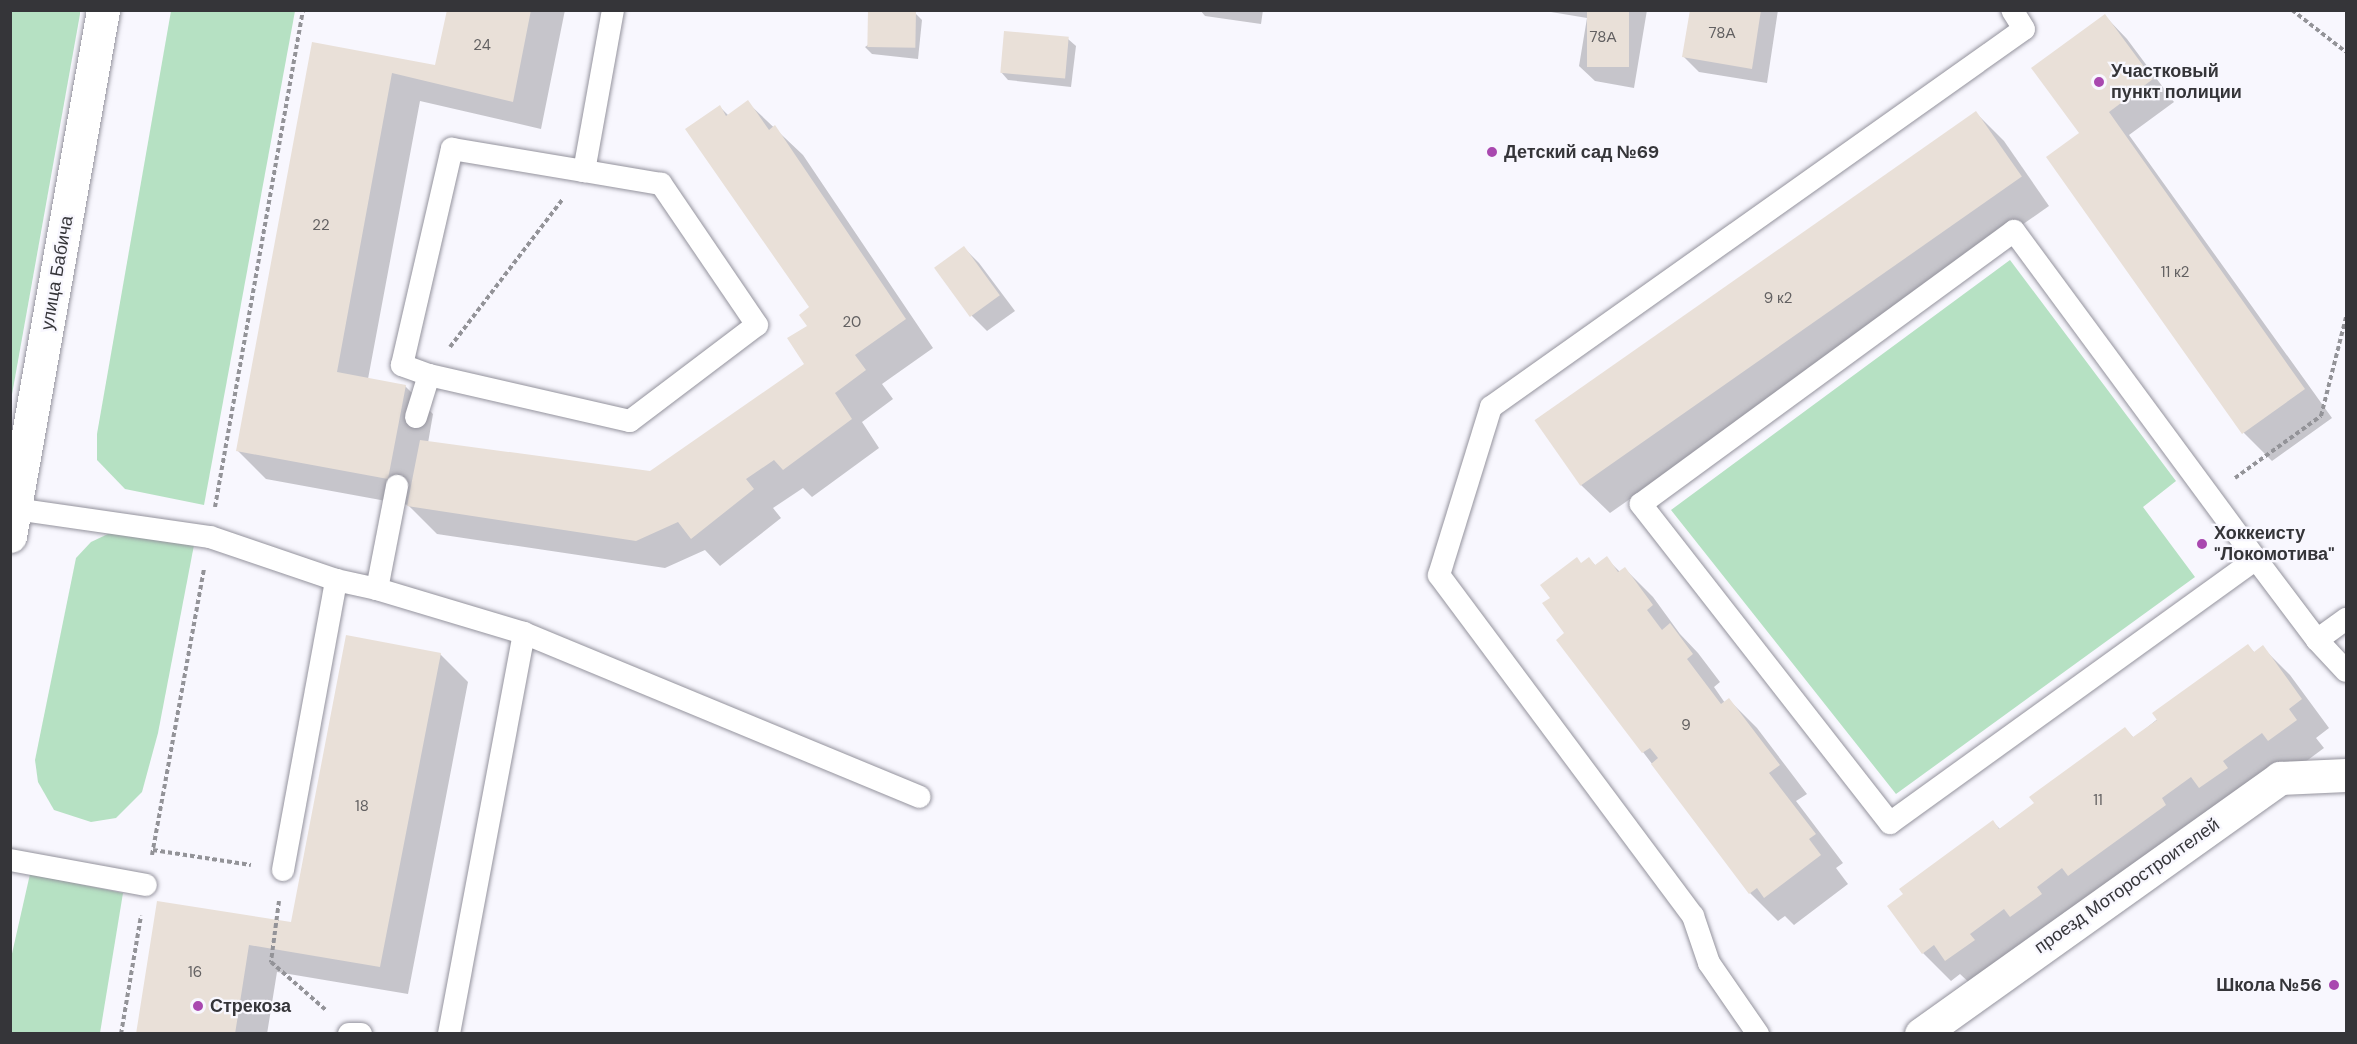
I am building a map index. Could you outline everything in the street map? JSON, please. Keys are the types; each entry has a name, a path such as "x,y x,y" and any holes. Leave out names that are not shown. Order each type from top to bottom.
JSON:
{"street":[{"name":"улица Бабича","path":"13,523 103,10"},
{"name":"проезд Моторостроителей","path":"1921,1034 2280,778 2346,775"}],"lane":[{"path":"584,171 613,10"},
{"path":"1758,1034 1709,963 1693,916 1439,575 1491,407 2024,29 2012,10"},
{"path":"452,149 661,184 757,325 630,421 429,375 402,365 452,149"},
{"path":"2256,559 1890,823 1641,504 2014,231 2317,640 2346,671"},
{"path":"416,417 429,375"},
{"path":"377,589 397,486"},
{"path":"13,523 210,537 336,580 377,589 524,633 919,797"},
{"path":"283,870 336,580"},
{"path":"2317,640 2346,619"},
{"path":"449,1034 524,633"},
{"path":"10,860 146,885"}],"path":[{"path":"2292,10 2346,52"},
{"path":"429,375 584,171"},
{"path":"2210,496 2321,416 2346,317"},
{"path":"153,850 283,870 271,962 353,1033"}],"green space":[{"path":"11,10 80,10 80,14 11,400"},
{"path":"171,11 295,11 204,505 125,489 97,460 97,434"},
{"path":"2010,260 2176,481 2143,507 2195,577 1896,794 1671,510"},
{"path":"110,533 194,545 158,733 142,792 116,818 91,822 54,810 38,782 35,760 76,558 91,542"},
{"path":"30,874 123,893 100,1033 11,1034 11,958"}],"building":[{"path":"447,10 531,10 513,102 392,73 337,372 406,385 388,479 236,451 312,42 435,65"},
{"path":"868,10 916,11 915,48 867,47"},
{"path":"1587,10 1629,10 1629,67 1587,67"},
{"path":"1690,10 1761,10 1752,69 1682,57"},
{"path":"2105,14 2153,79 2109,112 2305,389 2242,434 2046,157 2079,133 2031,68"},
{"path":"1004,31 1069,37 1065,79 1000,73"},
{"path":"748,100 769,130 775,125 906,319 855,355 866,370 835,393 852,419 783,470 774,460 746,479 754,489 691,539 678,522 636,541 407,506 420,440 650,471 804,364 787,338 807,326 799,315 809,307 685,129 720,105 726,116"},
{"path":"1976,111 2022,177 1580,486 1534,420"},
{"path":"964,246 1000,295 970,317 934,268"},
{"path":"1607,556 1618,572 1625,567 1653,605 1647,610 1662,630 1670,623 1693,654 1687,659 1721,704 1729,698 1780,765 1769,773 1816,834 1809,839 1821,855 1764,898 1757,888 1749,894 1651,764 1658,758 1650,748 1642,753 1556,640 1564,633 1542,603 1550,598 1540,585 1577,557 1581,563 1589,557 1595,565"},
{"path":"346,635 441,653 380,967 249,945 235,1034 136,1034 157,901 291,922"},
{"path":"2248,644 2254,652 2263,645 2302,699 2289,709 2297,720 2268,741 2262,733 2223,761 2228,768 2199,788 2191,777 2162,798 2166,805 2068,876 2062,868 2037,887 2042,894 2010,917 2004,909 1970,934 1975,940 1945,961 1934,945 1922,954 1887,906 1903,894 1899,889 1993,820 1999,829 2034,803 2029,797 2125,727 2133,737 2157,720 2152,713"}],"place":[{"name":"Участковый пункт полиции","path":"2099,82"},
{"name":"Детский сад №69","path":"1492,152"},
{"name":"Хоккеисту \"Локомотива\"","path":"2202,544"},
{"name":"Школа №56","path":"2334,985"},
{"name":"Стрекоза","path":"198,1006"}]}
